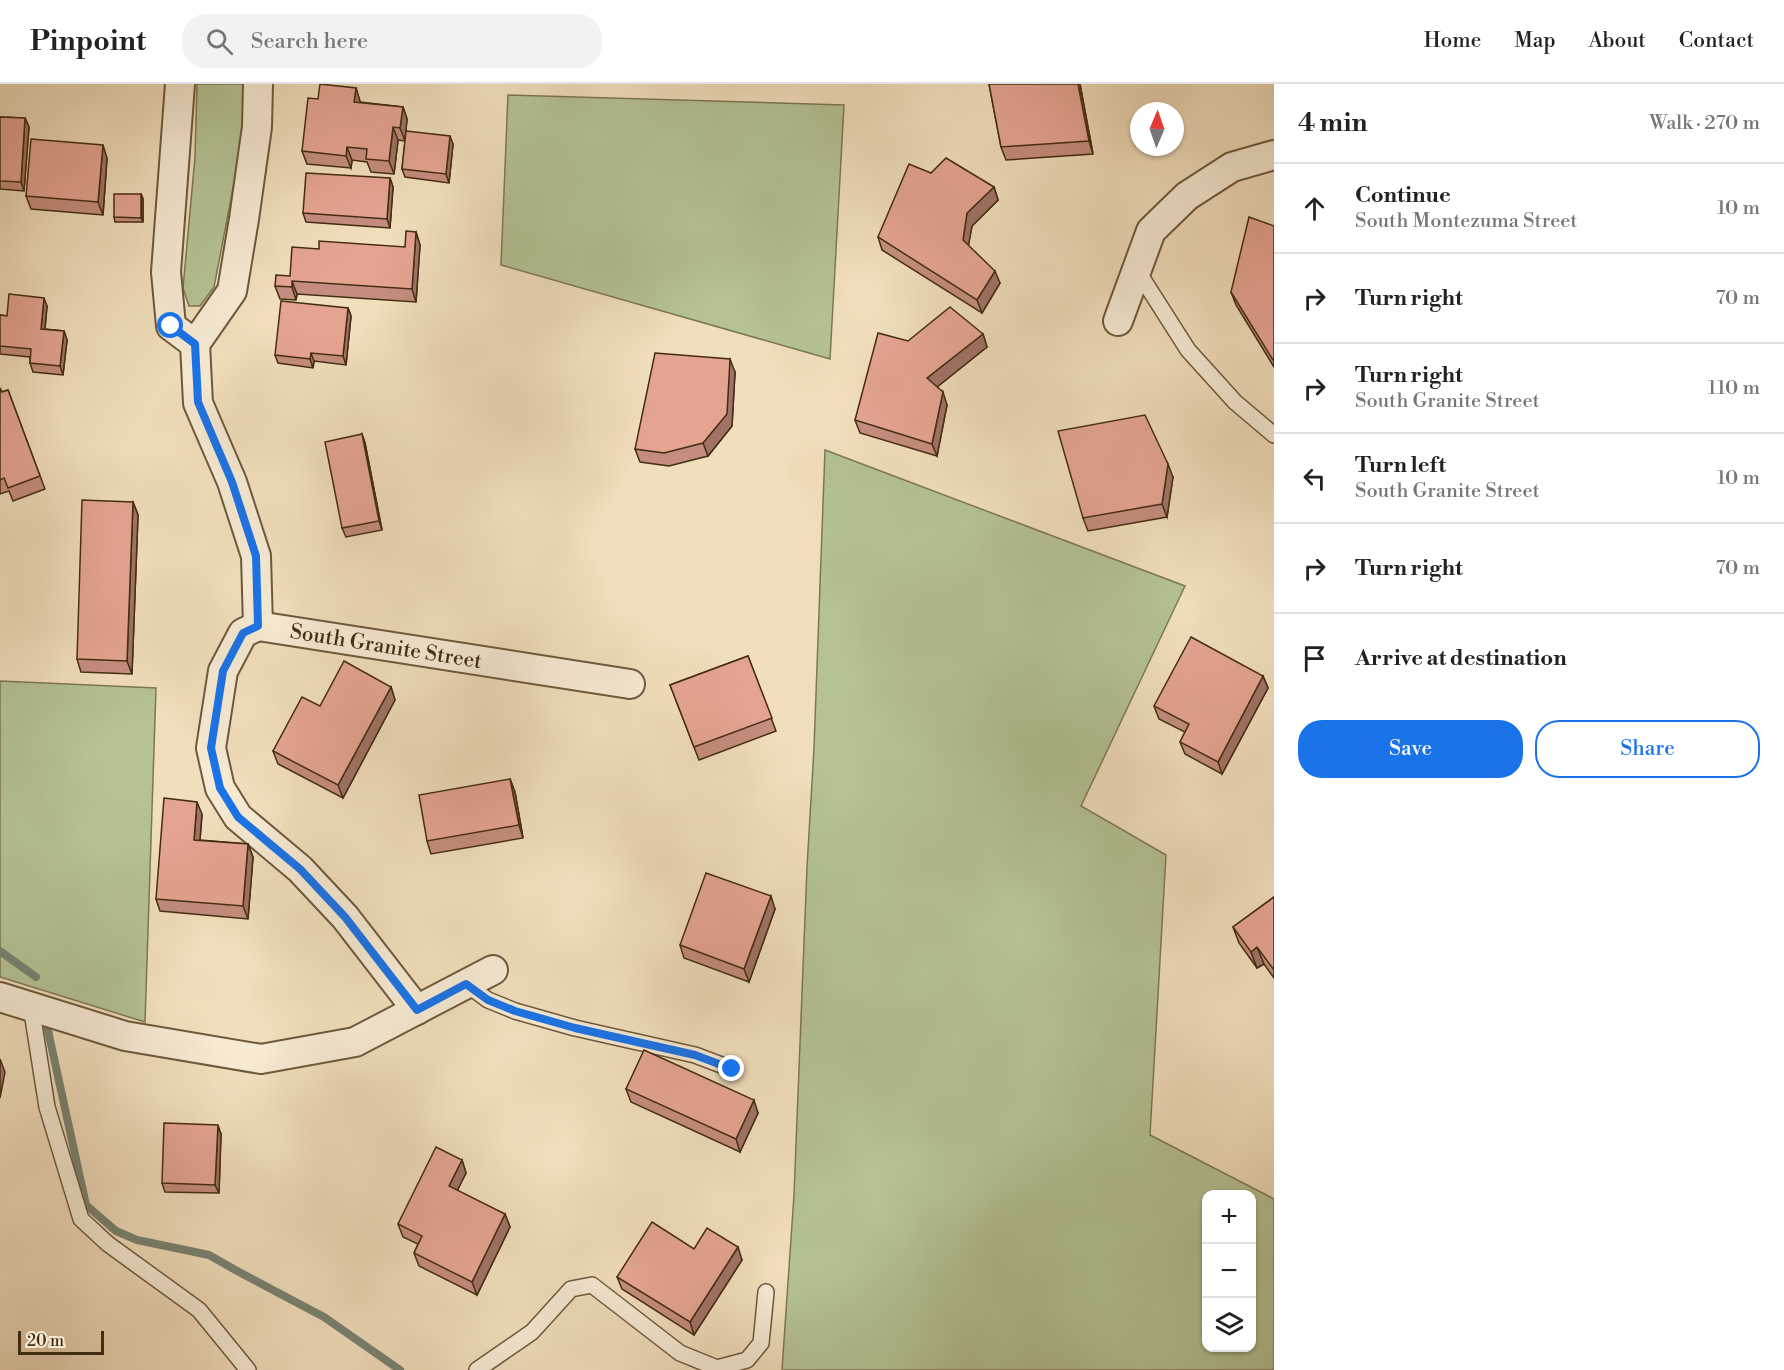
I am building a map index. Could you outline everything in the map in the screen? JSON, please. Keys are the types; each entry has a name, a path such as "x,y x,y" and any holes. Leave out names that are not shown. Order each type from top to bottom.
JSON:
{"street":[{"path":"180,84 166,272 171,326 195,344"},
{"path":"258,84 257,127 232,291 195,344 198,402 232,482 256,556 258,626 243,633 223,671 211,748 220,788 238,817 300,869 345,917 417,1010"},
{"path":"1118,321 1151,231 1187,196 1232,167 1274,155"},
{"name":"South Granite Street","path":"258,626 630,684"},
{"path":"0,997 125,1036 261,1059 355,1042 493,970"}],"lane":[{"path":"1137,270 1188,351 1235,402 1274,435"},
{"path":"466,984 488,1000 515,1011 575,1028 695,1055 732,1069"},
{"path":"31,1006 47,1107 81,1219 108,1244 199,1310 248,1370"},
{"path":"477,1370 532,1332 571,1289 592,1286 680,1353 717,1368 747,1360 761,1343 765,1293"}],"green space":[{"path":"197,84 245,84 243,137 214,287 200,306 189,306 183,288 195,157"},
{"path":"508,95 844,105 830,359 501,265"},
{"path":"825,450 1185,586 1081,806 1166,855 1150,1135 1274,1199 1274,1370 782,1370 794,1195 814,748"},
{"path":"0,681 156,688 145,1022 0,977"}],"building":[{"path":"320,84 356,88 354,102 403,107 400,128 393,127 389,161 366,159 367,149 347,147 346,156 302,151 308,98 318,99"},
{"path":"989,84 1078,84 1089,141 1001,147"},
{"path":"0,117 25,118 21,182 0,181"},
{"path":"406,131 450,136 446,174 402,169"},
{"path":"31,139 103,145 98,202 26,196"},
{"path":"946,158 994,187 967,213 963,240 995,271 977,300 878,237 909,164 931,173"},
{"path":"306,173 390,178 387,219 303,213"},
{"path":"114,194 141,194 141,218 114,217"},
{"path":"1249,217 1274,226 1274,360 1231,292"},
{"path":"406,231 416,232 412,289 292,281 292,287 275,286 276,275 290,276 292,247 319,249 319,241 405,247"},
{"path":"9,294 44,298 41,329 64,331 60,366 30,363 31,349 0,346 0,315 7,316"},
{"path":"281,301 348,308 343,356 311,353 310,359 275,355"},
{"path":"950,307 983,334 927,378 943,392 932,444 855,420 878,333 908,341"},
{"path":"655,353 730,359 727,414 703,443 664,453 635,449"},
{"path":"0,388 2,392 8,390 40,476 8,488 4,478 0,480"},
{"path":"1145,415 1168,464 1162,504 1083,518 1058,431"},
{"path":"362,434 379,521 342,528 325,442"},
{"path":"82,500 133,502 127,661 77,659"},
{"path":"1191,637 1263,676 1218,762 1180,742 1189,724 1154,706"},
{"path":"748,656 772,718 694,747 670,685"},
{"path":"344,661 391,687 338,785 273,751 302,697 320,706"},
{"path":"510,779 519,825 427,841 419,795"},
{"path":"164,798 197,802 194,840 248,844 243,906 156,899"},
{"path":"706,873 771,896 744,969 680,945"},
{"path":"1274,897 1274,970 1257,947 1251,952 1233,927"},
{"path":"644,1050 754,1100 736,1139 626,1089"},
{"path":"164,1123 218,1125 215,1185 162,1183"},
{"path":"436,1147 462,1160 449,1186 505,1214 472,1282 414,1253 422,1236 398,1224"},
{"path":"652,1222 694,1249 707,1228 738,1247 690,1322 617,1277"}],"waterway":[{"path":"0,951 36,977"},
{"path":"47,1026 86,1205 116,1231 137,1240 209,1255 324,1317 400,1370"}],"route":[{"path":"171,326 195,344 198,402 232,482 256,556 258,626 243,633 223,671 211,748 220,788 238,817 300,869 345,917 417,1010 466,984 488,1000 515,1011 575,1028 695,1055 732,1069"}]}
